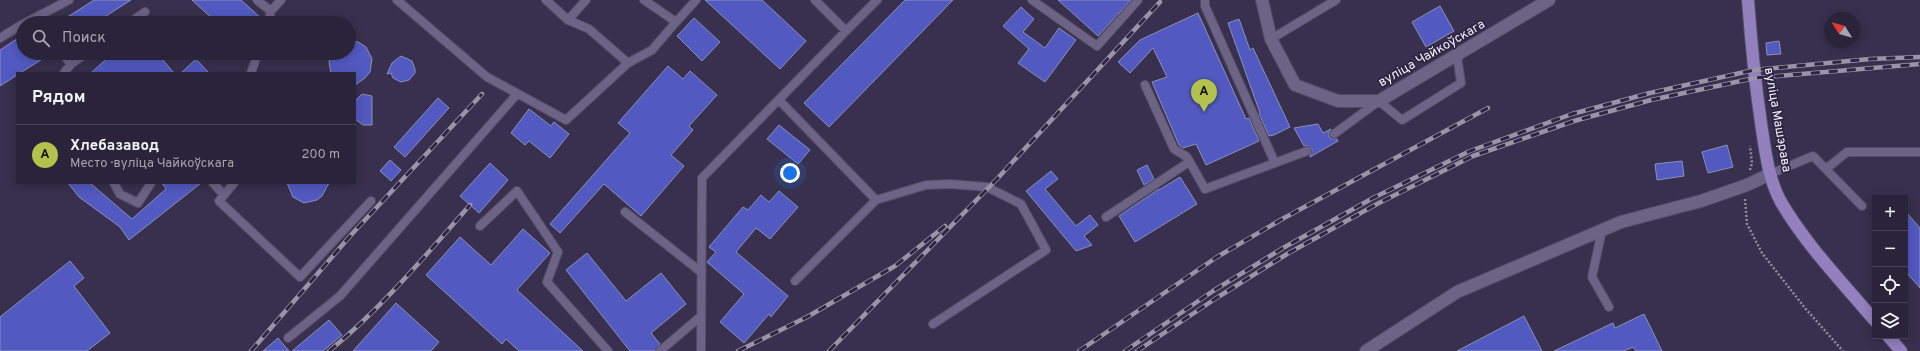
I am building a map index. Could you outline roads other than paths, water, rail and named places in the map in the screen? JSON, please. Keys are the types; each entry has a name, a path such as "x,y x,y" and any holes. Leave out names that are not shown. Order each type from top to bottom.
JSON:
{"main road":[{"name":"вуліца Машэрава","path":"1748,0 1755,78 1770,174 1781,201 1804,236 1872,317"},
{"path":"1891,339 1901,351"}],"street":[{"name":"вуліца Чайкоўскага","path":"1262,0 1272,38 1295,85 1338,101 1379,101 1547,1"},
{"path":"1366,351 1457,292 1621,222 1701,201 1747,185 1770,174"}],"lane":[{"path":"43,16 69,0"},
{"path":"257,0 271,11"},
{"path":"270,16 271,11 281,0"},
{"path":"397,0 487,77 566,120 628,63 652,50 696,0"},
{"path":"546,0 568,20 589,29 628,63"},
{"path":"568,20 586,0"},
{"path":"644,0 676,22"},
{"path":"815,0 846,32"},
{"path":"701,351 702,178 877,0"},
{"path":"1032,0 1097,46 1138,0"},
{"path":"1205,0 1205,6 1275,163"},
{"path":"1272,38 1336,0"},
{"path":"139,16 144,12"},
{"path":"0,38 16,29"},
{"path":"1334,134 1336,131 1379,101 1402,120 1461,84 1456,56"},
{"path":"68,60 71,64"},
{"path":"65,72 71,64 77,60"},
{"path":"251,72 256,60"},
{"path":"1145,84 1174,149 1187,157 1205,189 1306,151"},
{"path":"288,338 340,296 517,94"},
{"path":"779,100 876,200"},
{"path":"1826,169 1847,152 1920,152"},
{"path":"1770,174 1813,156 1862,206"},
{"path":"1106,217 1189,162"},
{"path":"115,184 120,194 138,203 150,184"},
{"path":"214,184 224,195"},
{"path":"233,184 219,201 300,277 371,201"},
{"path":"795,281 876,200 926,185 951,184 987,188 1021,204 1046,250 934,324"},
{"path":"480,226 517,191 558,252 547,282 608,351"},
{"path":"625,212 701,272"},
{"path":"1602,230 1592,277 1609,307"},
{"path":"660,351 701,316"}],"railway":[{"path":"829,351 997,179 1160,2"},
{"path":"1125,351 1213,291 1283,248 1373,198 1470,151 1572,114 1650,93 1754,70 1870,59 1920,57"},
{"path":"1137,351 1218,297 1287,254 1377,204 1473,156 1574,121 1651,100 1755,78 1920,64"},
{"path":"251,351 351,235 482,94"},
{"path":"1079,351 1217,257 1284,218 1488,108"},
{"path":"329,351 385,300 470,205"},
{"path":"738,351 807,317 895,266 945,226"}],"place":[{"name":"Хлебазавод","path":"1204,112"}]}
